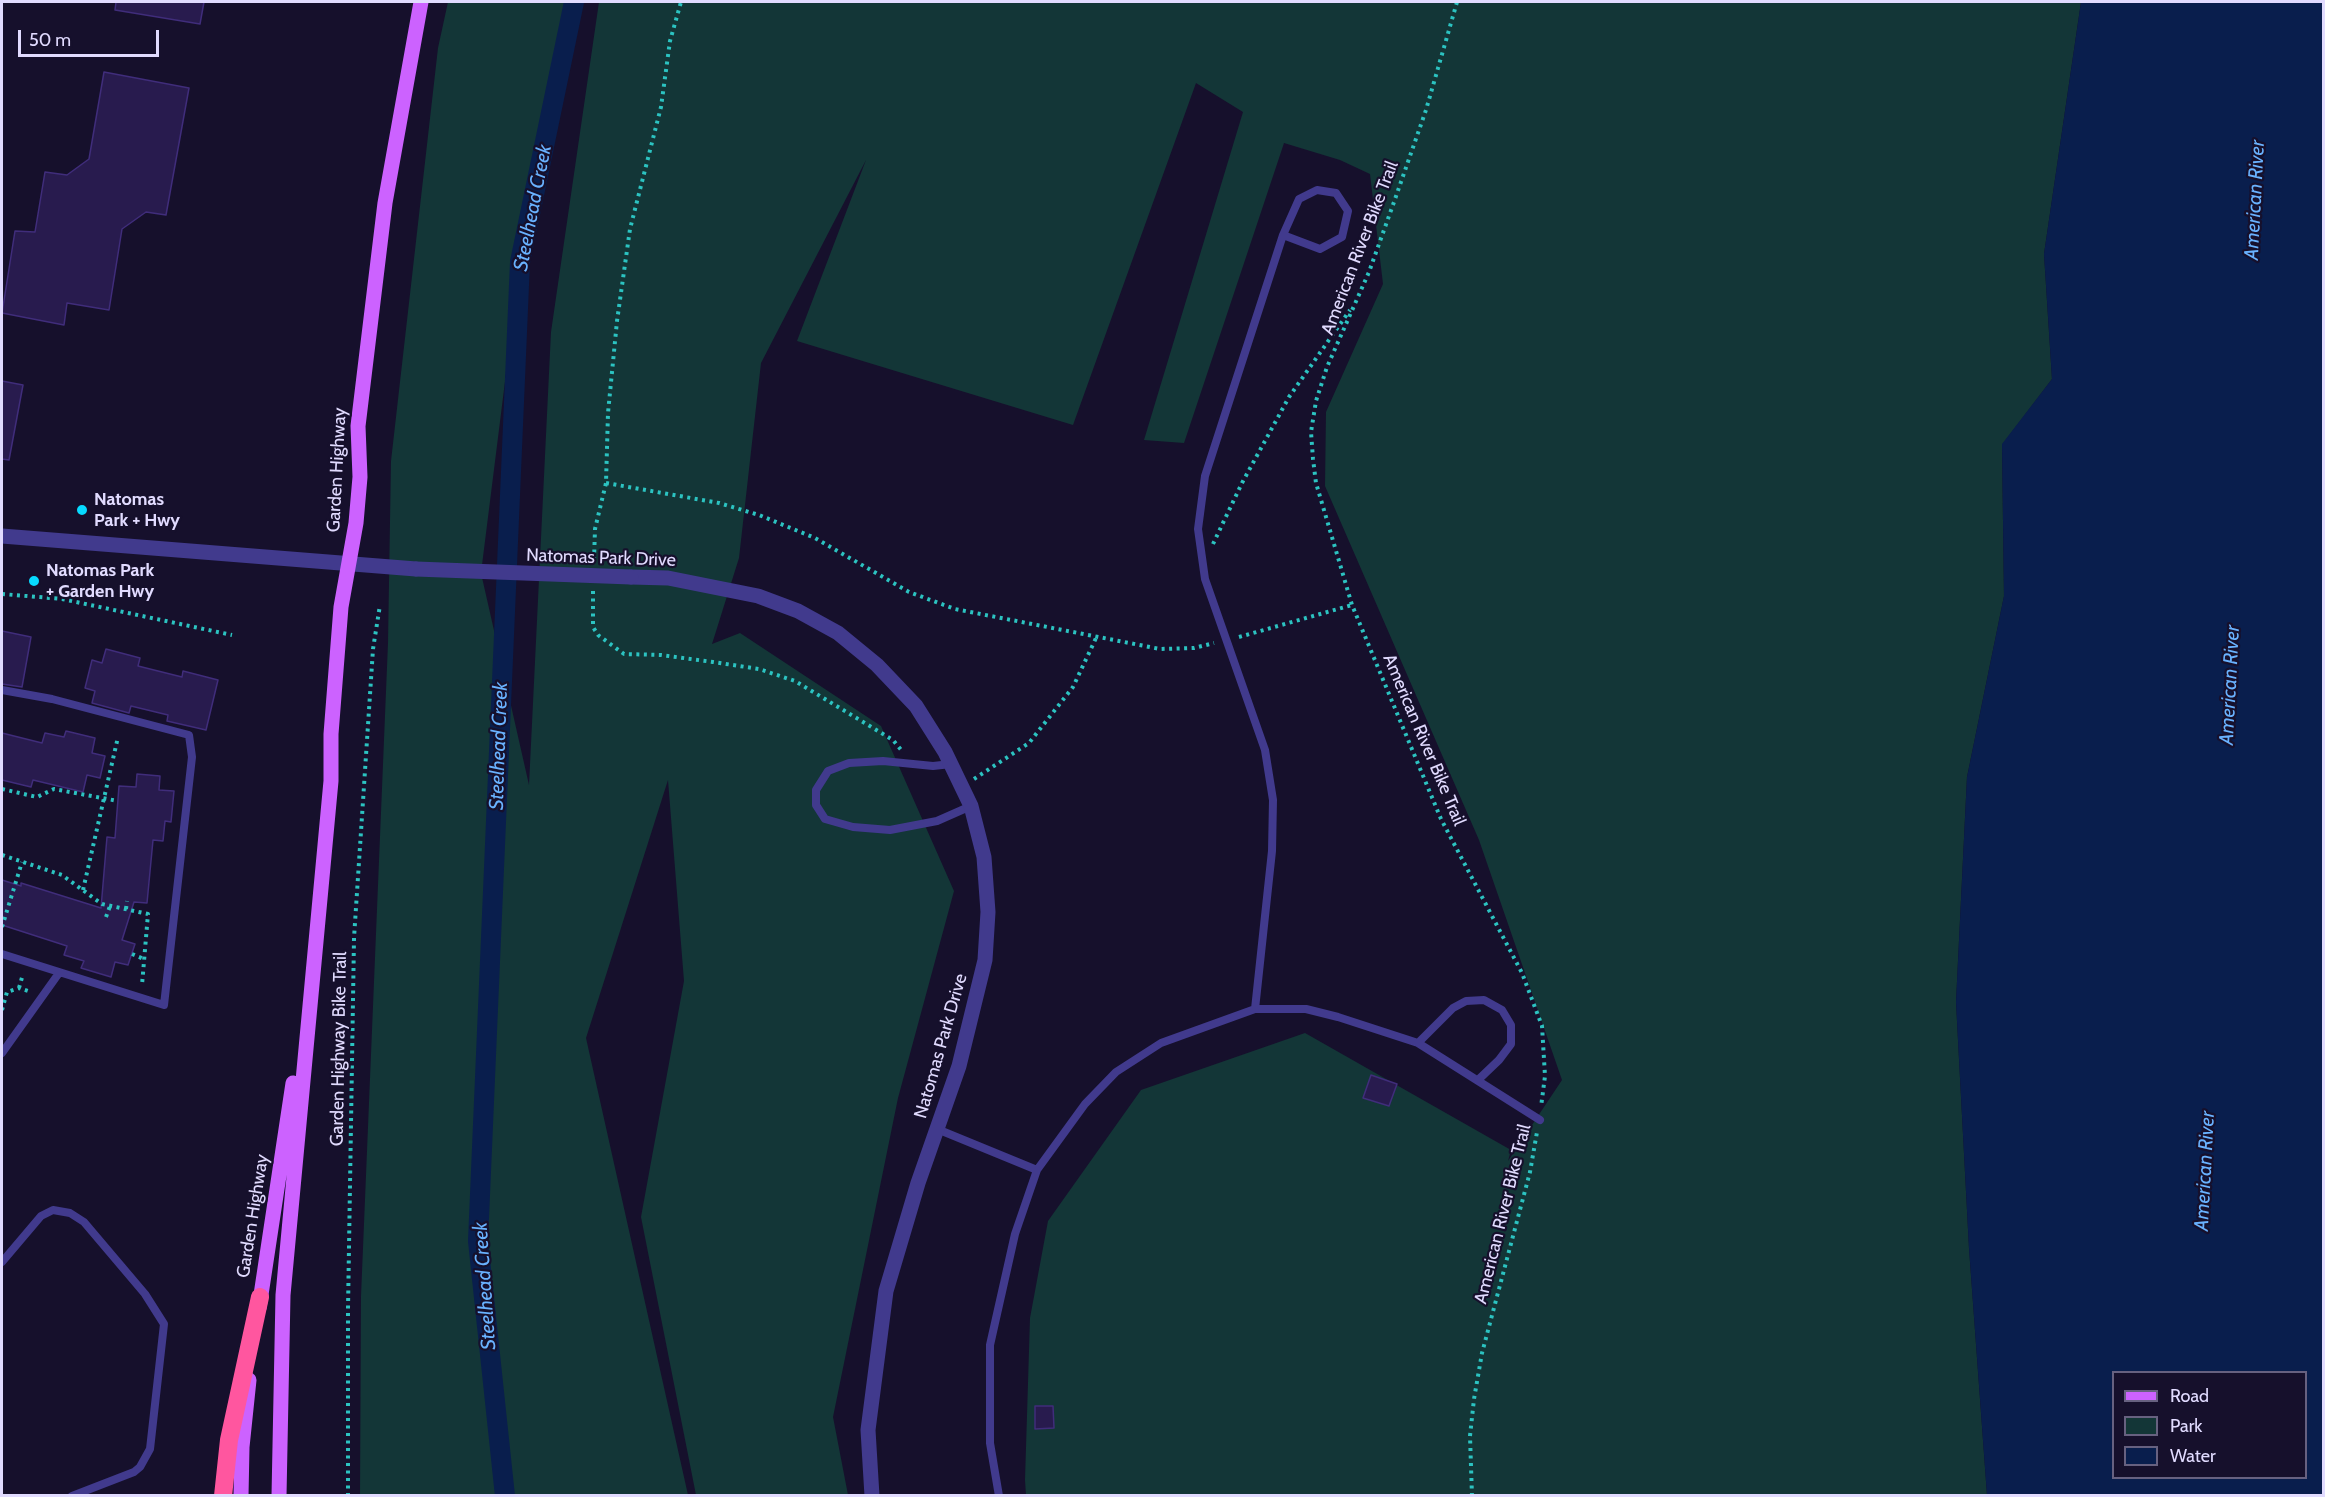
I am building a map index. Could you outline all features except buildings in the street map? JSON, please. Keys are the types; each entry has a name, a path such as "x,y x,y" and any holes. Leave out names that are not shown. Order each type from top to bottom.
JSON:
{"highway":[{"path":"223,1496 229,1440 261,1297"}],"main road":[{"name":"Garden Highway","path":"279,1496 283,1295 331,781 331,734 341,607 356,523 360,477 358,426 385,203 421,2"},
{"name":"Garden Highway","path":"241,1496 242,1447 261,1297 315,944"}],"street":[{"name":"Natomas Park Drive","path":"2,536 416,569 668,578 758,596 798,611 838,633 877,665 916,706 951,764 971,806 984,857 988,912 985,960 959,1066 918,1183 886,1291 868,1430 872,1496"}],"lane":[{"path":"1255,1009 1272,851 1273,800 1265,750 1204,579 1198,529 1204,476 1283,235 1299,199 1317,190 1335,194 1348,211 1342,237 1320,249 1283,235"},
{"path":"2,690 52,699 189,735 192,757 164,1005 2,954"},
{"path":"951,764 933,766 883,761 849,763 828,771 816,790 816,805 825,819 853,827 890,830 937,821 971,806"},
{"path":"2,1053 59,973"},
{"path":"1418,1044 1453,1008 1466,1000 1484,1000 1502,1010 1510,1025 1511,1044 1499,1060 1478,1080"},
{"path":"999,1496 990,1443 990,1345 1015,1234 1037,1170 1085,1104 1116,1072 1161,1043 1255,1009 1306,1009 1338,1017 1418,1044 1540,1120"},
{"path":"937,1129 1037,1170"},
{"path":"2,1262 41,1216 53,1210 69,1213 84,1222 145,1294 164,1324 150,1449 134,1472 72,1496"}],"path":[{"path":"594,562 595,529 606,483 608,413 616,321 630,229 661,107 670,41 681,2"},
{"name":"American River Bike Trail","path":"1458,2 1426,110 1369,272 1327,367 1316,401 1311,432 1316,483 1352,605 1441,819 1522,973 1542,1026 1545,1076 1540,1120 1530,1172 1482,1353 1474,1399 1470,1436 1472,1496"},
{"path":"1204,579 1214,542 1283,406 1356,302"},
{"path":"606,483 719,503 759,515 815,538 918,596 955,609 1160,649 1194,648 1352,605"},
{"path":"593,584 593,627 598,635 624,654 662,655 759,669 795,681 893,740 914,765"},
{"path":"2,594 62,599 232,635"},
{"name":"Garden Highway Bike Trail","path":"348,1496 348,1309 354,938 373,649 380,605"},
{"path":"963,787 1029,743 1073,687 1096,638"},
{"path":"83,890 118,737"},
{"path":"2,789 37,797 54,789 118,801"},
{"path":"2,855 62,875 102,904 148,914 140,997"},
{"path":"2,927 22,862"},
{"path":"126,909 127,901"},
{"path":"106,918 110,906"},
{"path":"132,954 144,959"},
{"path":"2,1010 7,992 19,988 42,996"}],"green space":[{"path":"448,2 572,2 520,262 481,573 529,785 551,332 599,2 2081,2 2044,254 2052,379 2002,445 2004,596 1967,777 1956,1002 1969,1248 1987,1495 1026,1495 1030,1318 1048,1221 1141,1090 1305,1033 1511,1150 1508,1161 1562,1080 1479,840 1325,486 1326,412 1383,284 1370,174 1340,160 1284,143 1184,443 1144,440 1243,112 1196,83 1073,425 797,341 866,160 761,363 739,558 712,644 740,633 881,726 954,891 898,1098 833,1417 848,1495 696,1495 641,1217 684,981 668,780 586,1038 688,1495 360,1496 361,1296 388,643 391,461 438,48"}],"water":[{"name":"American River","path":"2081,2 2323,2 2323,1495 1987,1495 1969,1248 1956,1002 1967,777 2004,596 2002,444 2052,379 2044,254"}],"waterway":[{"name":"Steelhead Creek","path":"505,1496 478,1241 520,262 574,2"}],"place":[{"name":"Natomas Park + Hwy","path":"82,510"},
{"name":"Natomas Park + Garden Hwy","path":"34,581"}]}
